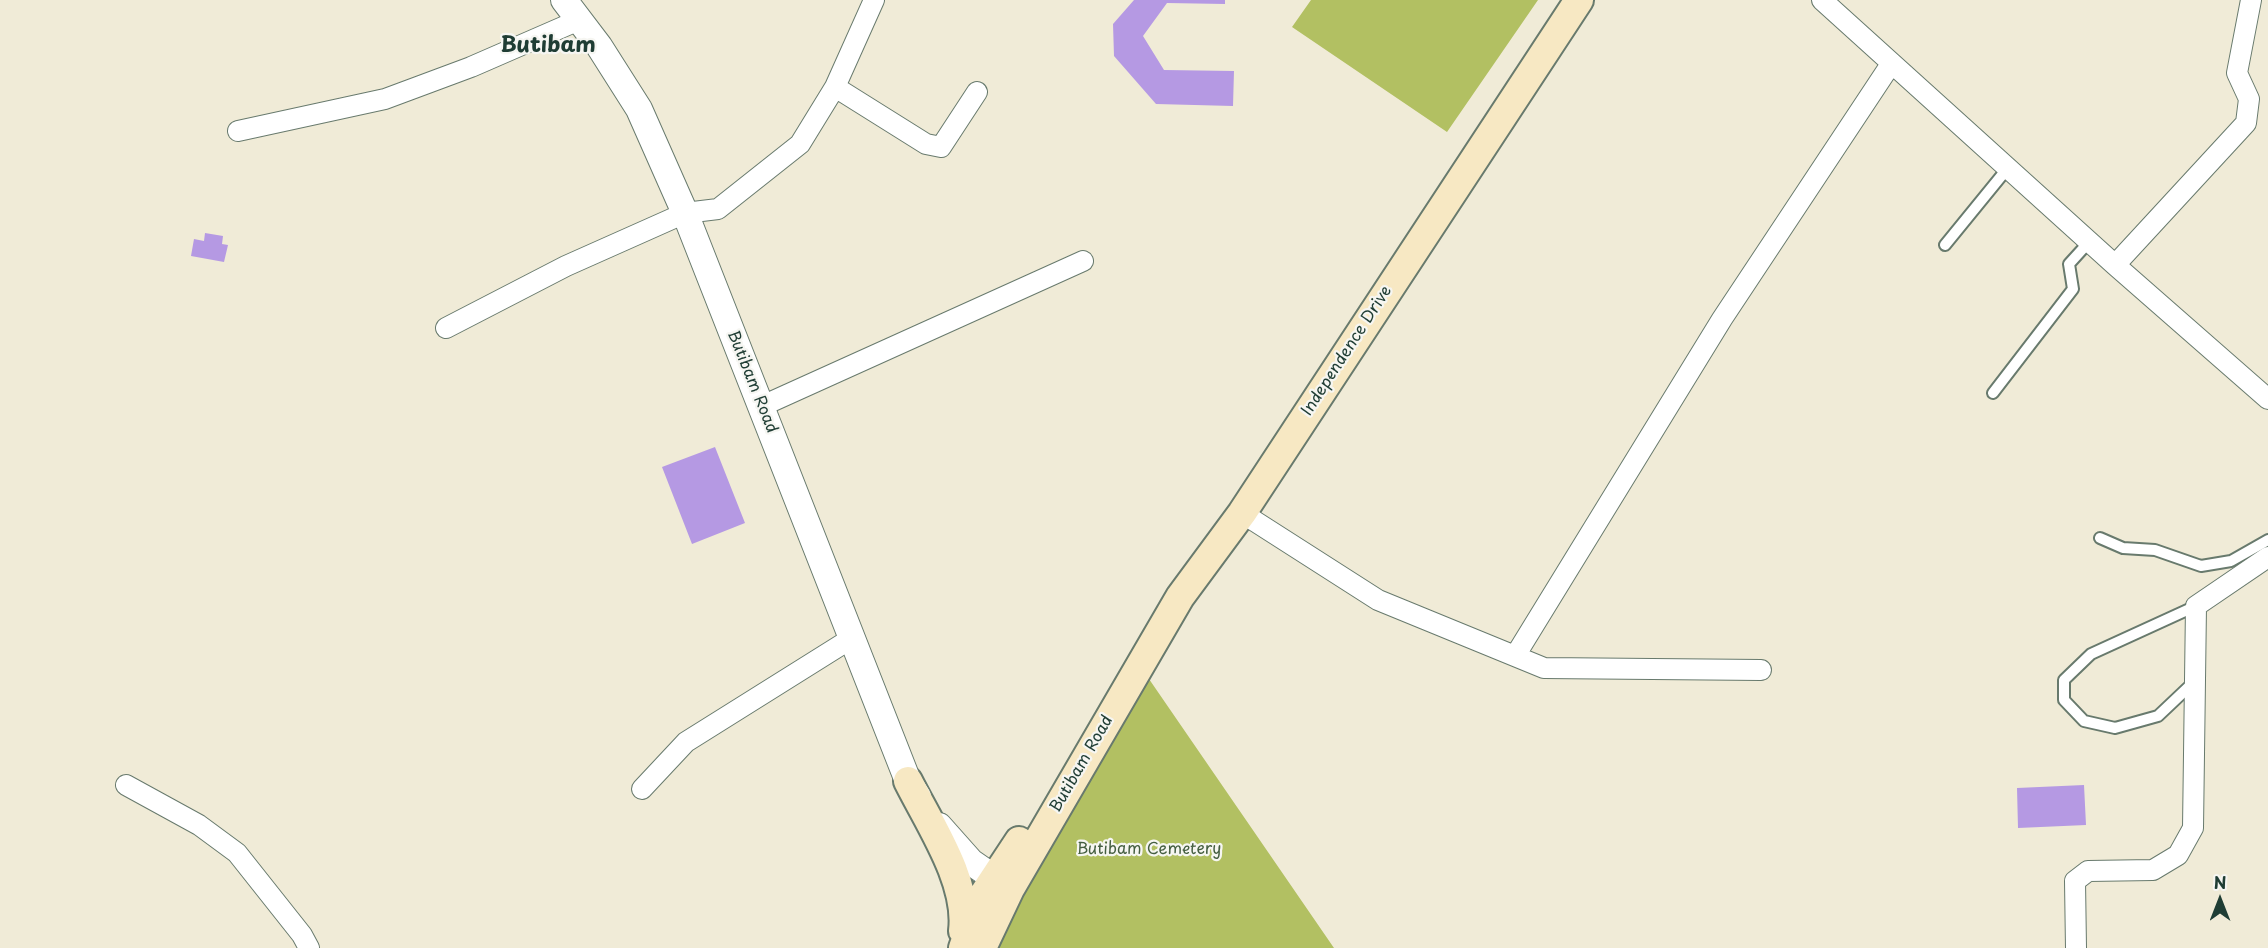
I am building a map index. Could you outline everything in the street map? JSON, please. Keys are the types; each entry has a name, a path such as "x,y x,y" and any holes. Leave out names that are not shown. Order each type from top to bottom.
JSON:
{"main road":[{"name":"Independence Drive","path":"1118,702 1180,597 1242,513 1579,0"},
{"name":"Butibam Road","path":"962,948 1118,702"},
{"path":"908,781 960,886 965,911 962,948"},
{"name":"Butibam Road","path":"982,948 994,896"}],"street":[{"name":"Butibam Road","path":"564,0 639,110 685,213 908,781 994,896"},
{"path":"446,328 566,266 685,213 718,209 800,144 835,87 874,0"},
{"path":"1822,0 2007,169 2268,399"},
{"path":"2115,265 2246,123 2249,99 2237,73 2250,0"},
{"path":"238,130 385,99 471,67 579,20"},
{"path":"1515,656 1722,319 1891,64"},
{"path":"835,87 926,144 941,147 977,92"},
{"path":"762,406 1083,261"},
{"path":"1242,513 1378,600 1544,668 1761,670"},
{"path":"2076,948 2075,881 2088,872 2153,870 2178,855 2193,828 2196,606 2268,557"},
{"path":"642,789 687,742 852,638"},
{"path":"126,785 199,825 237,853 302,935 309,948"}],"lane":[{"path":"1946,244 2007,169"},
{"path":"1993,393 2073,289 2069,264 2089,242"},
{"path":"2100,538 2123,548 2155,550 2201,566 2231,561 2268,540"},
{"path":"2195,681 2158,716 2115,728 2084,721 2064,700 2064,680 2091,654 2196,606"}],"green space":[{"path":"1311,0 1538,0 1447,132 1292,27"},
{"name":"Butibam Cemetery","path":"1138,663 1334,948 984,948"}],"building":[{"path":"1134,0 1225,0 1225,4 1167,3 1143,36 1164,70 1234,71 1233,106 1156,104 1114,56 1113,24"},
{"path":"205,233 223,236 222,244 228,245 224,262 191,256 194,239 204,241"},
{"path":"715,447 745,523 692,544 662,467"},
{"path":"2084,785 2086,825 2018,828 2017,788"}],"district":[{"name":"Butibam","path":"548,46"}]}
